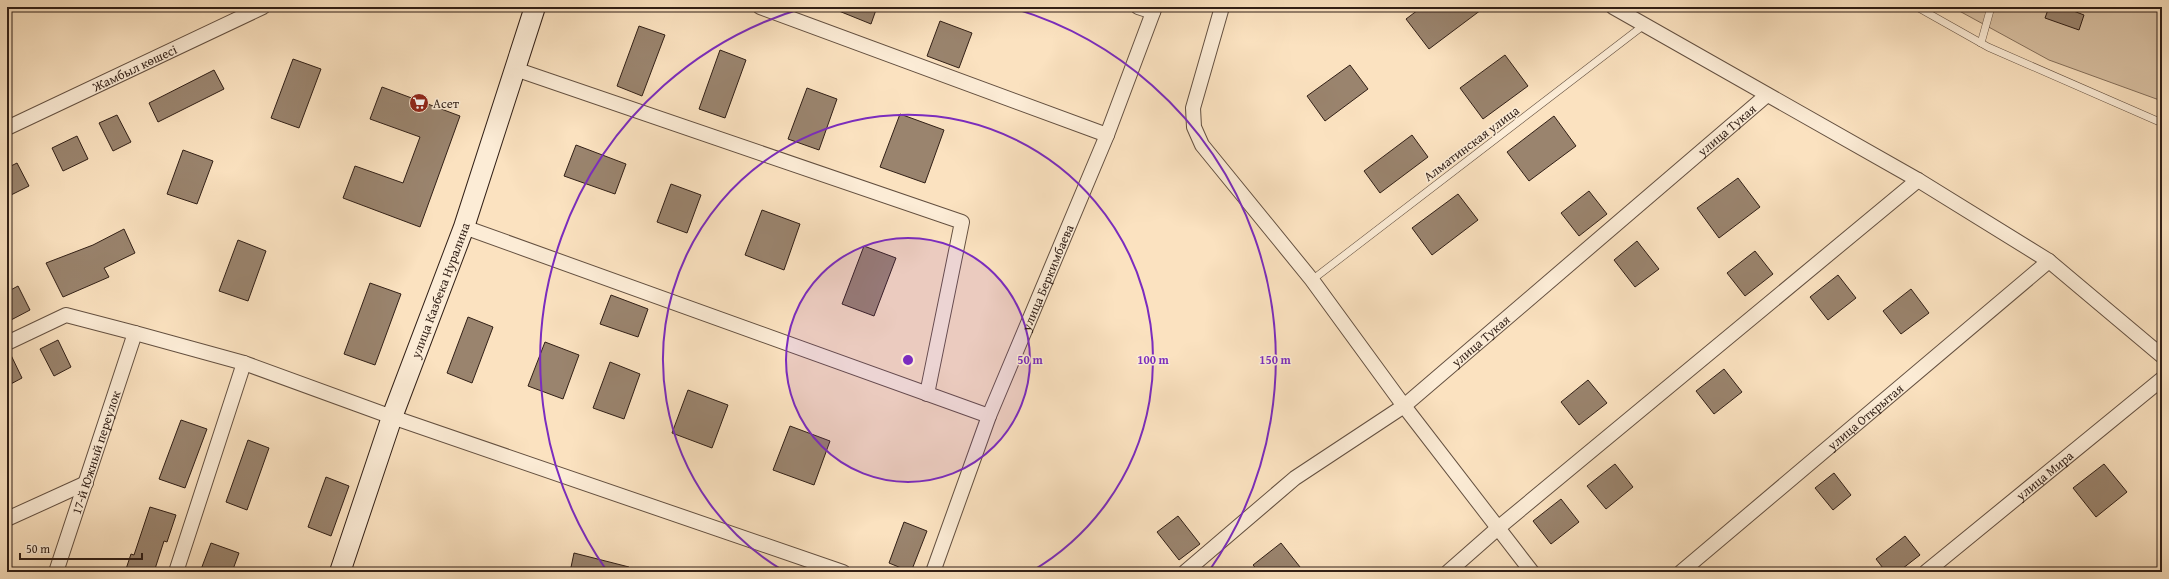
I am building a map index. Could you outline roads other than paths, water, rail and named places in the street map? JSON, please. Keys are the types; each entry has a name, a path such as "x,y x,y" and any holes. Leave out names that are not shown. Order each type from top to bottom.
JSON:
{"street":[{"name":"Жамбыл көшесі","path":"7,128 263,7"},
{"name":"улица Казбека Нуралина","path":"340,572 392,417 464,228 535,7"},
{"path":"760,7 1107,135"},
{"path":"1138,7 1154,10"},
{"path":"1222,7 1193,108 1194,127 1202,145 1312,280 1404,406 1532,572"},
{"path":"1613,7 1918,180 2049,261 2162,356"},
{"name":"улица Беркимбаева","path":"933,572 989,416 1107,135 1154,10"},
{"path":"515,69 962,222 927,394"},
{"name":"улица Тукая","path":"1185,572 1295,478 1404,406 1767,95"},
{"path":"1448,572 1498,528 1918,180"},
{"path":"464,228 989,416"},
{"name":"улица Открытая","path":"1681,572 2049,261"},
{"path":"7,343 66,315 135,333 244,363 392,417 843,572"},
{"name":"17-й Южный переулок","path":"56,572 135,333"},
{"path":"176,572 244,363"},
{"name":"улица Мира","path":"1926,572 2162,379"},
{"path":"7,520 86,483"}],"lane":[{"path":"1917,7 1980,43 2162,123"},
{"path":"1980,43 1992,7"},
{"name":"Алматинская улица","path":"1312,280 1644,25"}],"place":[{"name":"Асет","path":"419,103"}]}
